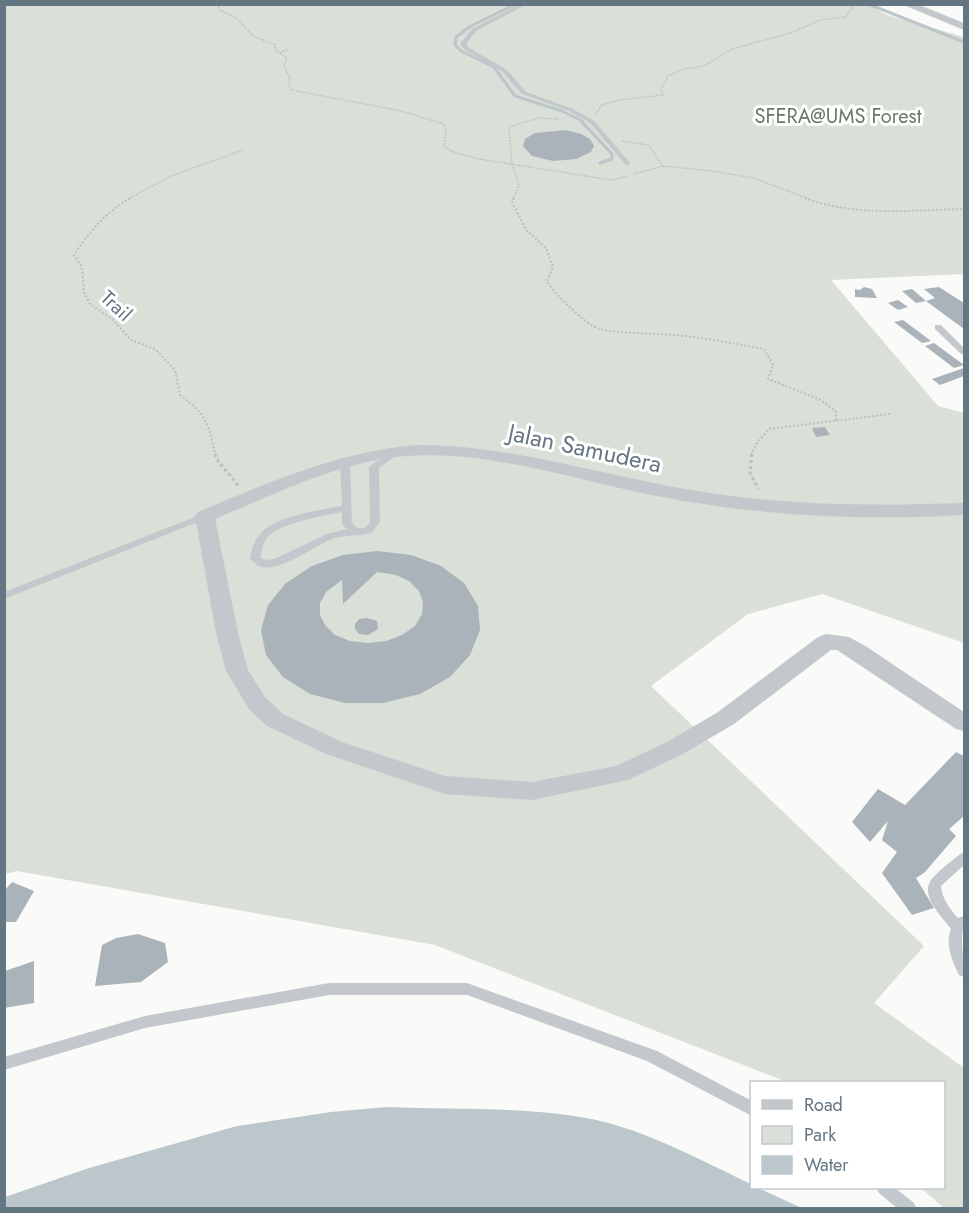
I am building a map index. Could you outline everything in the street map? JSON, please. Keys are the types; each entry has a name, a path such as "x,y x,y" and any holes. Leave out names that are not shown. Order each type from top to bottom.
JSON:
{"street":[{"path":"906,4 964,27"},
{"name":"Jalan Samudera","path":"205,516 345,461 395,452 450,450 507,457 617,483 709,499 782,507 878,512 964,509"},
{"path":"205,516 227,633 237,671 257,703 275,720 334,748 445,785 532,791 620,774 675,748 726,718 826,642 841,642 859,652 964,723"}],"lane":[{"path":"525,4 474,30 463,44 467,50 504,70 524,93 572,110 592,122 628,164"},
{"path":"938,327 964,352"},
{"path":"346,508 304,518 267,532 259,542 255,559 263,564 276,562 331,536 368,531 375,522 374,467 395,452"},
{"path":"345,461 347,524 355,531"},
{"path":"4,596 205,516"},
{"path":"964,858 935,884 933,889 936,897 961,924 955,941 959,961 964,971"},
{"path":"4,1064 145,1022 329,989 468,989 652,1056 750,1108"},
{"path":"885,1189 909,1209"}],"path":[{"path":"217,4 220,10 235,16 253,36 275,45 274,50 287,58 284,65 290,79 289,87 292,90 401,111 444,124 446,131 444,146 453,152 477,159 612,180 663,166 712,171 754,178 811,200 843,207 883,210 964,209"},
{"path":"597,119 592,115 601,109 602,105 631,98 663,95 662,90 668,76 683,69 704,66 732,49 794,32 812,22 845,17 856,4"},
{"path":"280,53 287,49"},
{"path":"562,119 539,118 509,127 512,164 519,185 512,202 515,213 526,230 546,248 554,267 547,281 555,295 569,304 583,320 600,329 677,335 764,349 773,365 768,379 827,403 836,412 836,421"},
{"path":"621,141 648,146 663,166"},
{"name":"Trail","path":"243,150 158,182 118,205 82,239 74,255 82,267 84,291 90,304 113,320 132,340 155,349 175,370 180,395 198,408 211,430 216,459 232,475 245,500"},
{"path":"782,507 764,498 754,484 749,466 751,451 769,429 890,414"}],"green space":[{"name":"SFERA@UMS Forest","path":"867,4 887,15 964,37 964,274 831,280 938,406 964,413 964,643 822,594 748,614 651,686 924,946 874,1003 964,1068 964,1208 944,1208 922,1189 945,1189 945,1081 784,1081 435,945 17,871 5,874 5,5"}],"water":[{"path":"387,1107 516,1110 592,1119 653,1139 750,1184 750,1189 760,1189 802,1208 5,1208 5,1197 89,1168 237,1126 331,1112"}],"building":[{"path":"566,130 590,139 594,146 591,152 576,159 553,161 532,156 523,146 525,139 535,133"},
{"path":"864,287 872,289 877,298 855,297 855,289 860,290"},
{"path":"939,287 964,303 964,329 926,301 935,298 924,289"},
{"path":"912,289 926,301 916,303 902,291"},
{"path":"898,300 908,307 898,310 888,303"},
{"path":"903,320 931,341 922,343 894,322"},
{"path":"934,343 964,365 954,368 925,346"},
{"path":"964,368 964,376 940,385 932,379"},
{"path":"825,427 830,435 816,437 812,428"},
{"path":"377,551 411,555 441,566 464,583 478,606 480,630 470,655 450,677 420,694 383,703 345,703 310,694 283,677 266,655 261,630 268,605 286,583 312,566 343,555","holes":["377,572 396,575 409,581 419,591 423,602 422,614 415,626 402,635 386,641 368,643 350,641 335,635 325,625 320,615 320,603 326,592 342,580 343,604"]},
{"path":"367,618 377,621 378,629 368,635 359,634 355,629 355,624 359,619"},
{"path":"956,752 964,756 964,816 949,829 956,836 924,873 916,878 934,908 912,915 882,873 897,852 882,840 888,821 870,842 852,822 878,789 905,805"},
{"path":"12,882 34,891 16,922 4,922 4,891"},
{"path":"138,934 165,943 168,962 141,982 95,986 102,945 116,938"},
{"path":"34,961 34,1003 4,1008 5,971"}],"waterway":[{"path":"516,4 471,26 456,37 455,45 461,51 494,67 515,96 562,111 582,121"},
{"path":"868,4 964,42"},
{"path":"582,122 612,154 612,159 600,163"}]}
